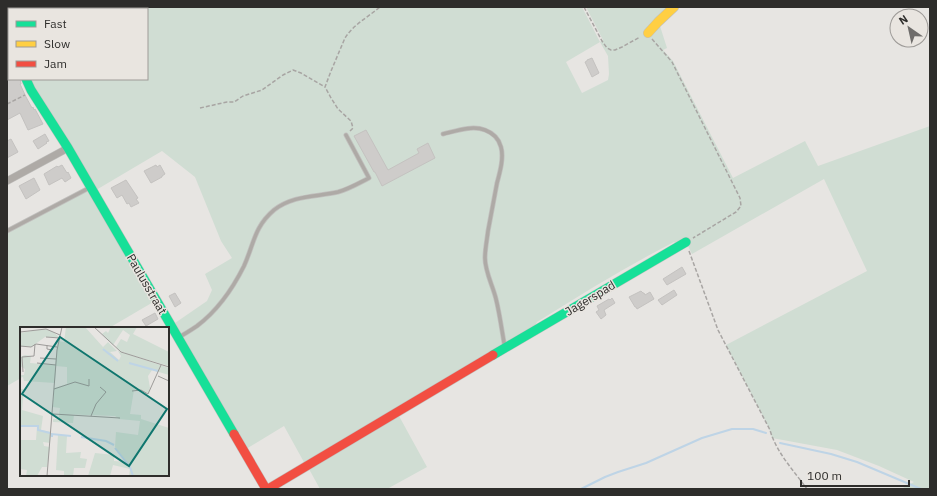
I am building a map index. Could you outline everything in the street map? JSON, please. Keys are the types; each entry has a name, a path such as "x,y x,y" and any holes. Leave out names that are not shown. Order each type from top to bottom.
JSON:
{"street":[{"path":"648,33 674,7"},
{"name":"Paulusstraat","path":"26,80 68,148 267,489"},
{"path":"7,181 68,148"},
{"name":"Jagerspad","path":"267,489 686,242"}],"lane":[{"path":"443,134 477,128 494,135 501,145 501,166 490,222 485,259 487,271 498,306 505,349"},
{"path":"178,338 198,326 216,309 244,266 255,235 260,226 275,210 290,201 338,192 350,188 369,178 346,135"},
{"path":"7,231 90,187"}],"path":[{"path":"325,87 345,38 354,27 380,7"},
{"path":"584,7 602,41 610,50 615,50 622,47 648,33 672,62 740,198 741,206 736,212 686,242 718,330 770,430 772,440 807,489"},
{"path":"200,108 227,102 234,102 243,96 262,90 283,75 293,70 301,72 325,87 338,109 351,121 353,128 346,135"},
{"path":"7,104 32,91"}],"shaded area":[{"path":"40,7 582,7 600,42 603,40 586,7 672,7 659,23 667,48 663,50 673,61 733,178 805,141 818,166 930,126 930,489 901,489 914,482 879,466 837,450 772,438 769,428 726,345 867,271 824,179 692,254 685,240 674,242 639,261 537,322 535,326 305,464 284,426 241,452 175,323 207,301 212,290 205,274 232,258 221,241 195,177 162,151 91,193 155,301 111,327 20,327 20,379 7,386 7,233 88,189 23,80 148,80 148,8","holes":["600,42 608,56 608,80 582,93 566,62"]},
{"path":"399,416 427,467 387,489 320,489 309,469"}],"building":[{"path":"592,58 599,73 592,77 585,62"},
{"path":"20,80 20,84 26,97 32,108 33,107 34,110 35,109 43,124 28,130 20,113 7,120 7,81"},
{"path":"366,130 388,170 419,153 417,149 428,143 435,158 382,186 354,136"},
{"path":"45,134 49,141 38,149 33,141"},
{"path":"11,139 18,152 7,158 7,141"},
{"path":"62,165 71,178 65,182 62,178 49,185 44,174 57,166"},
{"path":"156,165 157,167 160,165 165,174 151,183 144,171"},
{"path":"34,178 40,190 26,199 19,186"},
{"path":"126,180 138,198 136,199 139,203 131,207 129,203 127,204 122,195 117,198 111,188"},
{"path":"682,267 686,274 667,285 663,279"},
{"path":"674,290 677,295 662,305 658,300"},
{"path":"641,291 645,295 650,292 654,299 637,309 629,297"},
{"path":"175,293 181,303 175,307 169,296"},
{"path":"612,298 615,303 604,310 606,315 601,319 596,312 599,310 597,306"},
{"path":"155,313 158,319 146,326 142,320"}],"waterway":[{"path":"581,489 605,477 646,463 702,438 732,429 753,429 766,433"},
{"path":"780,443 831,454 857,462 921,489"}],"traffic: fast":[{"path":"26,80 31,90 68,148 234,434"},
{"path":"493,355 686,242"}],"traffic: slow":[{"path":"648,33 674,7"}],"traffic: jam":[{"path":"268,489 493,355"},
{"path":"234,434 266,489"}]}
